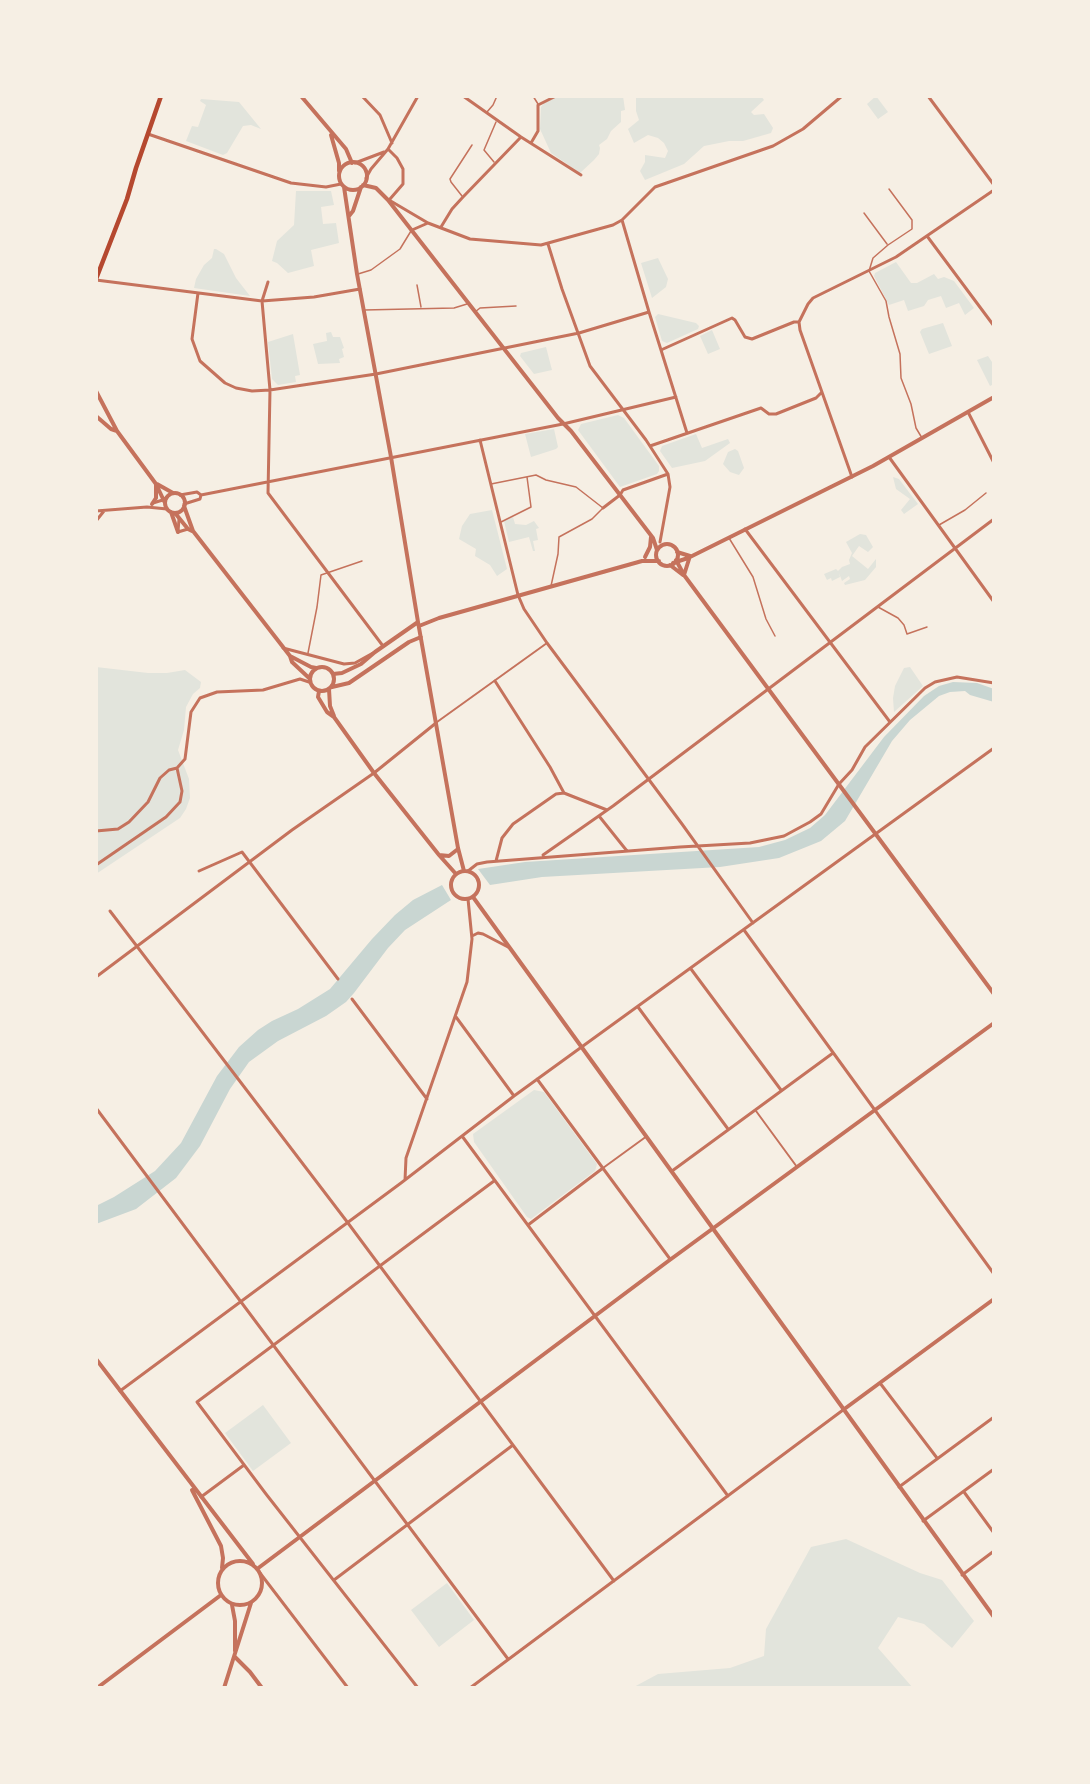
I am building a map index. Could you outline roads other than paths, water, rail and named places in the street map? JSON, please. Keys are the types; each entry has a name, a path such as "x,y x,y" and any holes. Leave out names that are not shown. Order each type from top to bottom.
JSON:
{"main road":[{"path":"96,279 127,199 161,96"}],"street":[{"path":"301,96 354,163 364,169 366,178"},
{"path":"362,96 380,115 392,143"},
{"path":"349,216 366,178 392,143 418,96"},
{"path":"463,96 521,137 581,175"},
{"path":"531,143 538,131 538,105 556,96"},
{"path":"389,200 428,223 471,239 527,245 548,244 622,220 655,187 773,146 803,129 842,96"},
{"path":"930,98 994,185"},
{"path":"148,134 301,185 343,186 352,190 362,186 376,188 389,200 563,424 572,431 652,537 658,561"},
{"path":"331,134 349,216 357,274 392,457 420,637 458,848 466,871 476,876 478,880 479,890 471,898 460,899 452,892 451,882 456,874 466,871 477,864 541,857 750,843 791,832 821,814 865,747 915,697 935,682 962,676 994,683"},
{"path":"441,227 452,209 521,137"},
{"path":"339,176 342,168 386,150"},
{"path":"386,150 397,158 403,169 403,184 389,200"},
{"path":"852,477 799,322 813,298 901,254 994,190"},
{"path":"622,220 687,433"},
{"path":"412,230 428,223"},
{"path":"927,236 994,326"},
{"path":"333,674 354,668 418,624 644,559 663,543 670,487 668,474 650,446 590,366 548,244"},
{"path":"96,279 262,301 314,297 360,289"},
{"path":"268,282 262,301 270,390 268,494 383,646"},
{"path":"198,293 192,339 200,361 232,386 252,391 376,374 579,333 649,312"},
{"path":"661,350 732,318 748,339 799,322"},
{"path":"96,391 117,431 156,484 171,511 178,532"},
{"path":"650,446 761,408 769,414 776,414 816,398 822,392"},
{"path":"156,484 180,495 197,492 201,495 563,424 676,397"},
{"path":"644,559 658,561 663,565 690,556 852,477 994,397"},
{"path":"968,412 994,464"},
{"path":"96,416 111,429 117,431"},
{"path":"480,440 518,595 528,617 753,923"},
{"path":"889,457 994,602"},
{"path":"603,508 623,490 668,474"},
{"path":"152,504 156,498 154,490 156,484"},
{"path":"147,507 165,500 173,493"},
{"path":"180,495 184,500 191,530"},
{"path":"96,511 147,507 180,511 184,505 200,499 201,495"},
{"path":"96,521 104,511"},
{"path":"171,511 191,530 290,656 311,667 327,668 333,674 330,706 334,717 374,773 438,855 456,874"},
{"path":"178,532 179,517"},
{"path":"541,857 599,816 994,519"},
{"path":"745,529 890,722"},
{"path":"178,532 191,530"},
{"path":"652,537 673,546 677,552 690,556"},
{"path":"644,559 652,537"},
{"path":"677,552 674,562 680,574 684,575"},
{"path":"684,575 690,556"},
{"path":"674,562 994,994"},
{"path":"290,656 292,662 309,680 313,688 319,691 349,683 420,637"},
{"path":"96,977 547,643"},
{"path":"283,648 339,664 351,664 375,652"},
{"path":"309,680 312,672 317,668"},
{"path":"96,831 118,829 129,822 148,802 160,778 169,770 177,768 184,759 191,712 196,702 206,694 263,690 300,679 309,680"},
{"path":"495,681 564,793"},
{"path":"319,691 318,698 327,712 334,717"},
{"path":"120,1391 348,1223 537,1079 994,748"},
{"path":"96,865 166,817 176,807 182,797 177,768"},
{"path":"496,861 502,838 513,824 549,797 564,793 607,810"},
{"path":"599,816 627,851"},
{"path":"438,855 449,856 458,848"},
{"path":"199,871 242,852 338,979"},
{"path":"405,1180 406,1158 467,982 472,936 471,898"},
{"path":"471,898 511,948 994,1617"},
{"path":"110,910 348,1223 614,1581"},
{"path":"744,930 994,1274"},
{"path":"472,936 478,933 483,934 511,948"},
{"path":"691,969 781,1091"},
{"path":"352,999 427,1099"},
{"path":"638,1007 728,1130"},
{"path":"456,1017 514,1096"},
{"path":"259,1571 299,1537 670,1259 994,1023"},
{"path":"672,1171 833,1053"},
{"path":"537,1079 670,1259"},
{"path":"96,1108 508,1659"},
{"path":"754,1110 797,1167"},
{"path":"462,1136 728,1496"},
{"path":"527,1226 647,1136"},
{"path":"418,1688 299,1537 197,1402 494,1180"},
{"path":"470,1688 994,1299"},
{"path":"96,1359 348,1688"},
{"path":"880,1382 937,1458"},
{"path":"899,1487 994,1417"},
{"path":"334,1580 513,1445"},
{"path":"201,1497 244,1465"},
{"path":"923,1521 994,1469"},
{"path":"184,1476 216,1534 223,1558 217,1582 221,1595 231,1604 238,1606 252,1602"},
{"path":"964,1492 994,1533"},
{"path":"962,1575 994,1551"},
{"path":"222,1569 227,1564 240,1560 253,1564"},
{"path":"224,1688 252,1602 261,1592 262,1579 259,1571"},
{"path":"97,1688 221,1595"},
{"path":"231,1604 235,1621 235,1657 262,1688"}],"lane":[{"path":"486,112 493,105 497,96"},
{"path":"533,96 538,105"},
{"path":"495,163 484,150 496,120"},
{"path":"463,197 450,180 472,145"},
{"path":"888,189 912,222 912,229 873,258 868,271 886,301 888,317 900,354 901,378 911,404 916,428 922,438"},
{"path":"864,213 888,245"},
{"path":"357,274 371,270 400,249 412,230"},
{"path":"417,285 421,308"},
{"path":"364,310 454,308 468,304"},
{"path":"474,312 480,308 516,306"},
{"path":"490,484 536,475 546,480 576,487 603,508 592,519 559,537 551,586"},
{"path":"500,522 531,507 527,477"},
{"path":"938,525 966,510 986,493"},
{"path":"729,537 753,577 766,619 775,636"},
{"path":"308,654 321,575 326,571 362,561"},
{"path":"877,606 898,618 907,634 927,627"}]}
